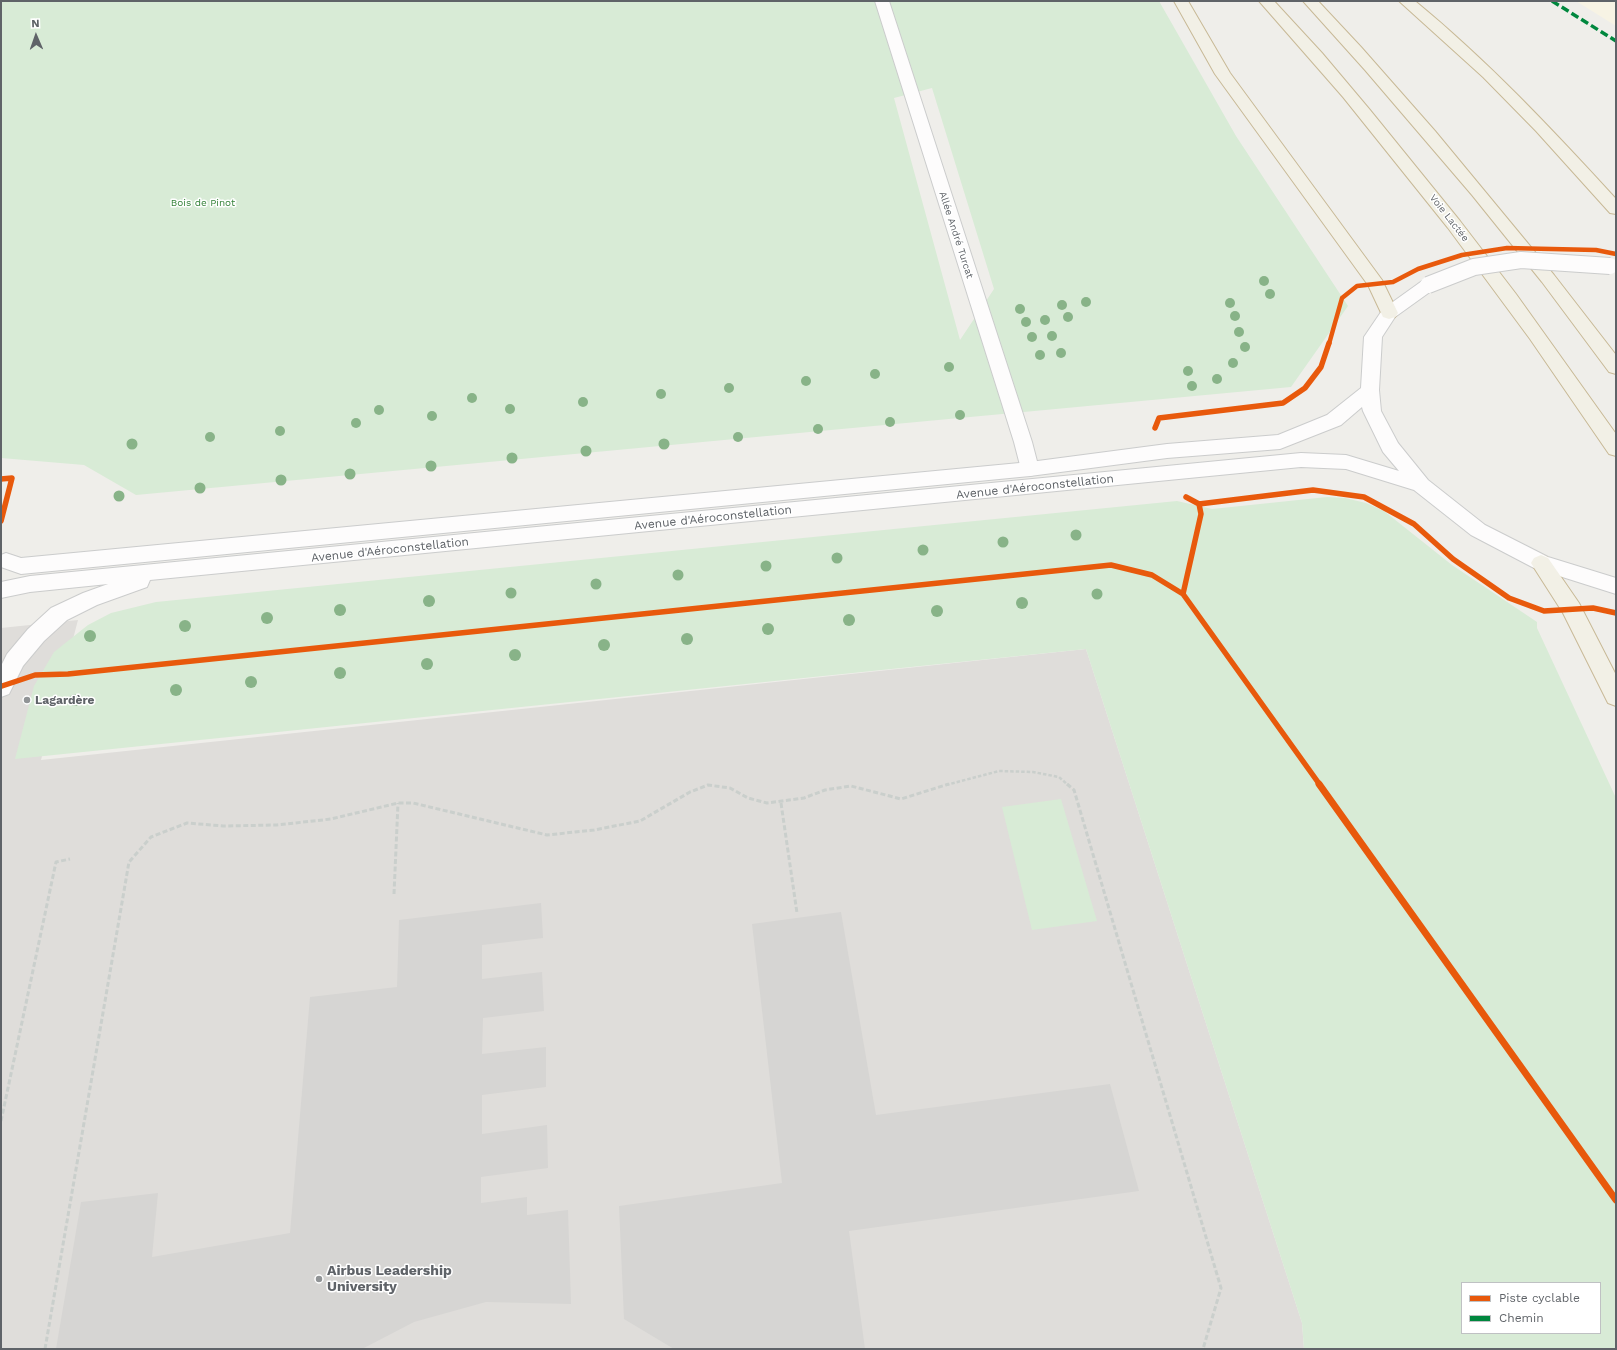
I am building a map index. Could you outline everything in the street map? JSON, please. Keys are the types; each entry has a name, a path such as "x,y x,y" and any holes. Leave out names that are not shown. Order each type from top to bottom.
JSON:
{"highway":[{"path":"1181,1 1228,81 1376,284 1389,313"},
{"name":"Voie Lactée","path":"1266,1 1334,76 1457,227 1522,315 1616,449"},
{"path":"1310,1 1380,76 1505,224 1575,312 1616,368"},
{"path":"1406,1 1510,96 1616,208"},
{"path":"1541,563 1571,609 1616,697"}],"street":[{"path":"1613,266 1521,260 1474,267 1428,285 1389,313 1373,337 1370,390 1372,411 1390,447 1421,485 1478,530 1541,563 1616,586"},
{"name":"Avenue d'Aéroconstellation","path":"3,558 22,566 1030,469 1167,451 1280,442 1334,420 1370,390"},
{"name":"Avenue d'Aéroconstellation","path":"1,590 30,584 1301,460 1346,462 1421,485"},
{"path":"1,583 4,575 3,558"},
{"path":"4,683 15,660 30,641 59,614 90,599 166,571"},
{"path":"1,652 4,683"}],"lane":[{"name":"Allée André Turcat","path":"882,1 1023,442 1030,469"}],"path":[{"path":"45,1349 130,862 151,837 187,823 223,826 277,825 331,819 398,803 413,804 547,835 594,830 640,821 690,792 708,785 730,788 748,798 767,803 804,798 825,790 851,786 901,799 972,777 999,771 1033,772 1059,777 1074,790 1221,1288 1203,1349"},
{"path":"781,802 797,913"},
{"path":"394,894 398,803"},
{"path":"1,1121 56,862 70,859"}],"shaded area":[{"path":"1576,1 1616,1 1616,26"},
{"path":"78,620 41,760 1086,649 1302,1323 1304,1349 1,1349 1,628"}],"green space":[{"name":"Bois de Pinot","path":"1,1 1159,1 1236,136 1348,306 1291,387 136,495 84,465 1,458","holes":["932,88 994,289 960,340 894,98"]},
{"path":"1327,497 1345,498 1366,503 1384,511 1452,565 1537,622 1537,628 1616,798 1616,1349 1304,1349 1302,1323 1086,649 15,759 34,686 54,652 88,625 111,613 156,602 1177,501 1212,509"},
{"path":"1061,799 1097,921 1032,930 1002,807"}],"building":[{"path":"541,903 543,938 482,945 482,979 542,972 544,1011 483,1018 482,1054 546,1047 546,1087 482,1095 482,1134 547,1125 548,1168 481,1177 481,1203 527,1197 527,1215 568,1210 571,1304 486,1302 414,1322 362,1349 56,1349 81,1202 158,1193 152,1257 290,1233 310,997 397,987 399,920"},
{"path":"841,912 876,1115 1110,1084 1139,1191 849,1231 865,1349 674,1349 624,1319 619,1206 782,1183 752,924"}],"marked path":[{"path":"1552,1 1616,41"}],"cycle path":[{"path":"1155,428 1159,418 1283,403 1305,388 1321,367 1333,333 1342,298 1357,286 1393,282 1418,269 1462,255 1507,248 1596,250 1616,254"},
{"path":"1,479 12,478 1,521"},
{"path":"1186,497 1199,504 1313,490 1364,497 1414,524 1453,559 1509,598 1544,611 1593,608 1616,613"},
{"path":"1183,594 1201,514 1199,504"},
{"path":"2,686 35,675 68,674 1111,565 1152,575 1183,594 1616,1200"}],"place":[{"name":"Lagardère","path":"27,700"},
{"name":"Airbus Leadership University","path":"319,1279"}]}
